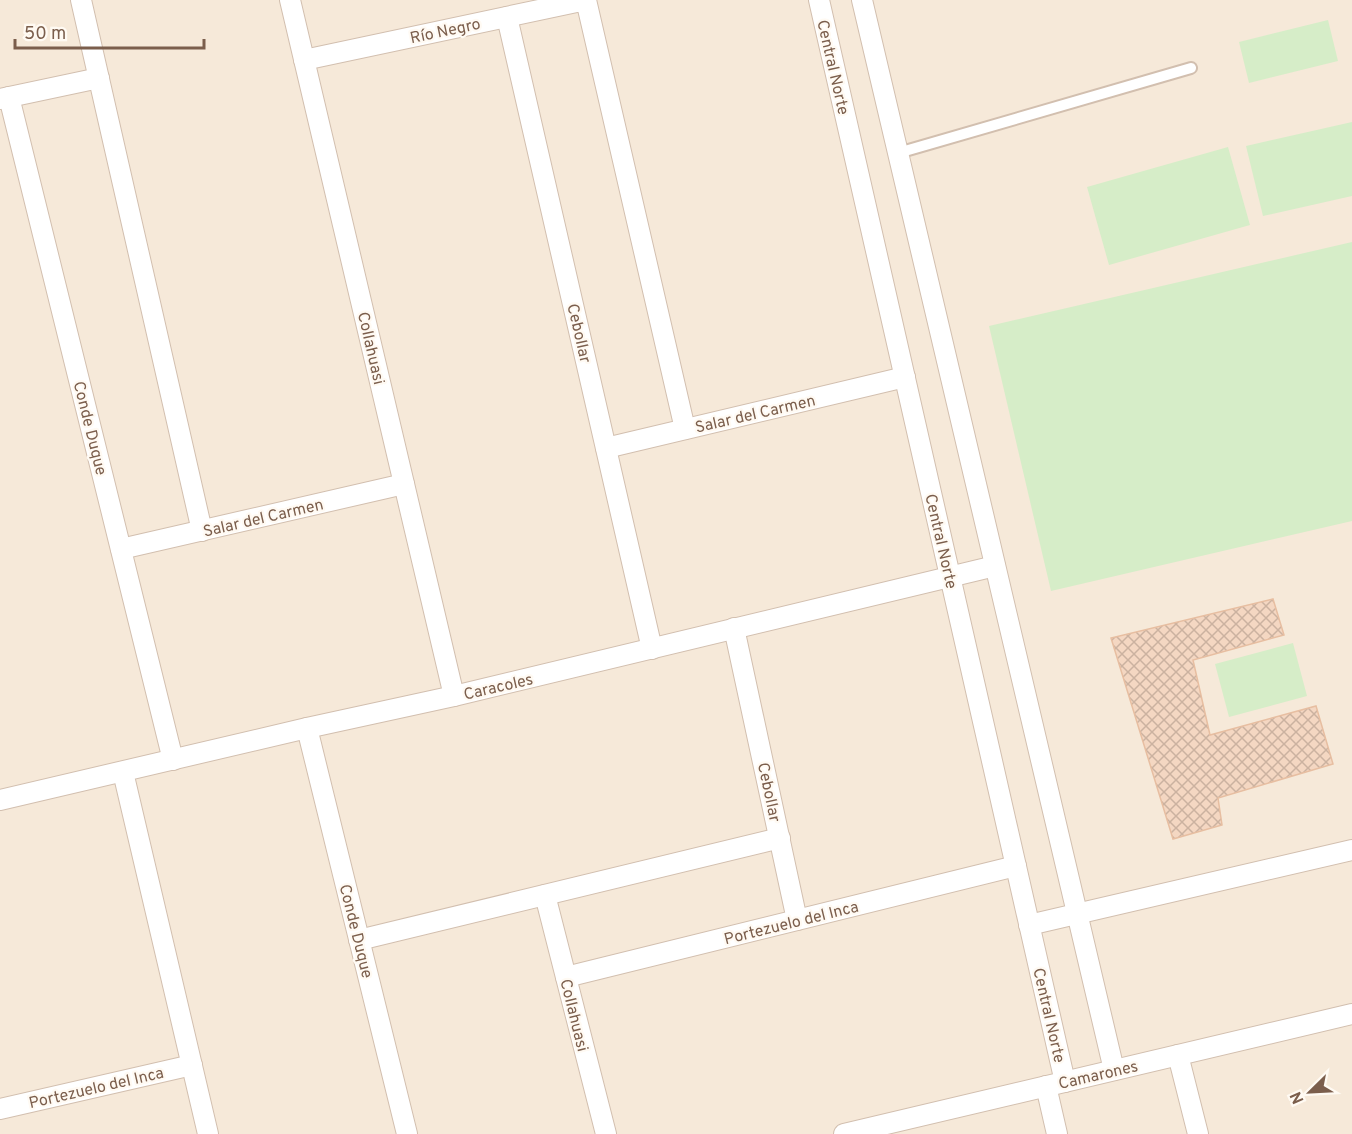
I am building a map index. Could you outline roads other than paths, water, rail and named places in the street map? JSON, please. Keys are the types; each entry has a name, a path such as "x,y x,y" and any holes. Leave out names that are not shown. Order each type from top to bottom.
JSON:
{"street":[{"path":"81,0 202,531"},
{"name":"Collahuasi","path":"290,0 454,696"},
{"path":"586,0 686,429"},
{"name":"Río Negro","path":"304,60 586,0"},
{"name":"Central Norte","path":"819,0 1065,1082"},
{"path":"862,0 1114,1070"},
{"name":"Cebollar","path":"507,16 652,649"},
{"path":"5,98 99,78"},
{"name":"Conde Duque","path":"5,98 122,549 173,760"},
{"name":"Salar del Carmen","path":"606,448 905,377"},
{"name":"Salar del Carmen","path":"122,549 404,484"},
{"name":"Caracoles","path":"0,800 454,696 995,566"},
{"name":"Cebollar","path":"734,628 797,920"},
{"name":"Conde Duque","path":"307,728 407,1134"},
{"path":"123,772 208,1134"},
{"path":"359,940 780,838"},
{"path":"1029,925 1352,850"},
{"name":"Portezuelo del Inca","path":"566,977 1016,866"},
{"name":"Collahuasi","path":"545,895 606,1134"},
{"name":"Camarones","path":"844,1134 1352,1014"},
{"path":"1179,1055 1198,1134"},
{"name":"Portezuelo del Inca","path":"0,1109 192,1065"},
{"name":"Central Norte","path":"1046,1086 1057,1134"}],"lane":[{"path":"898,153 1191,68"}]}
